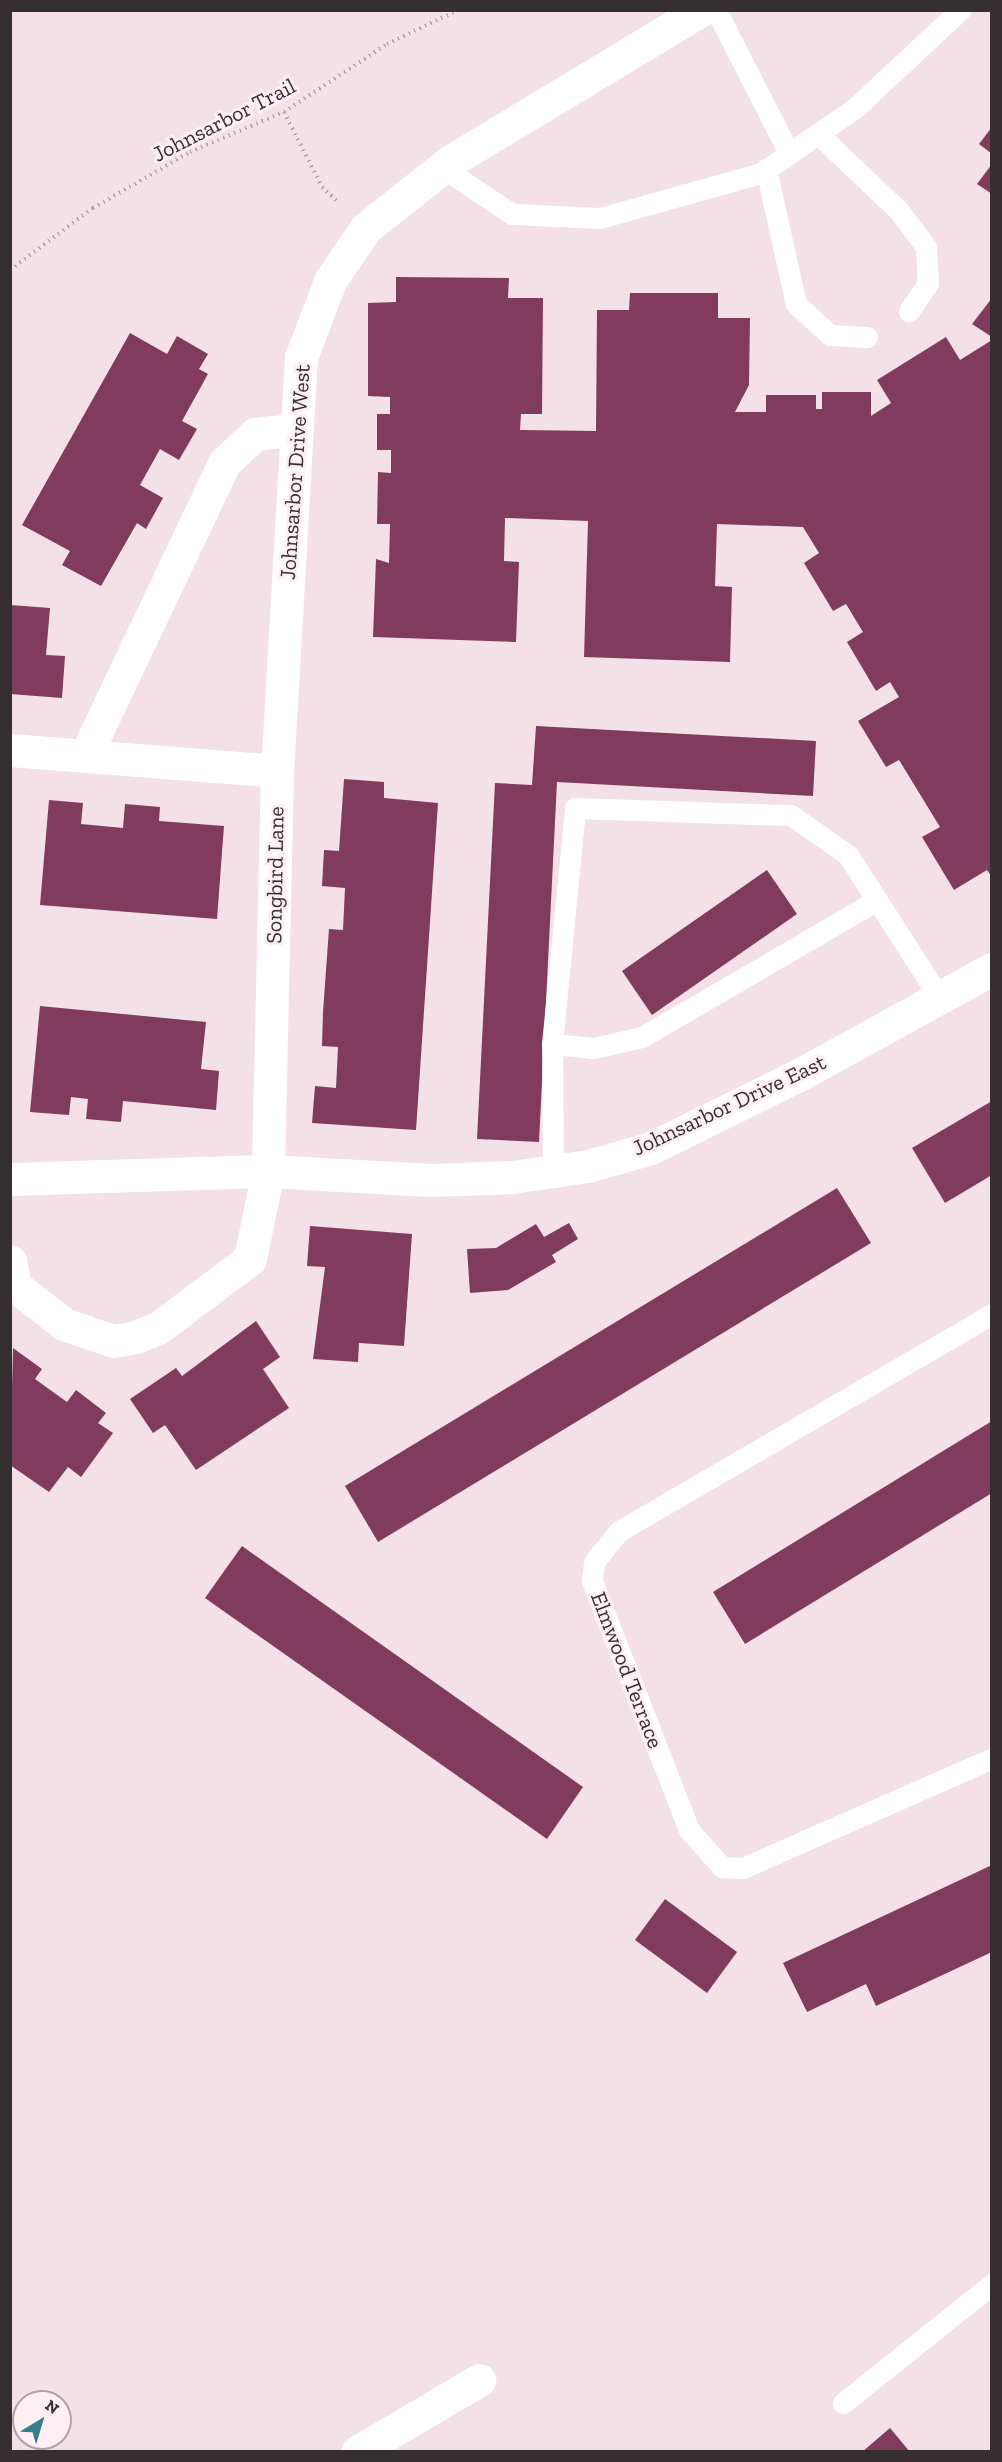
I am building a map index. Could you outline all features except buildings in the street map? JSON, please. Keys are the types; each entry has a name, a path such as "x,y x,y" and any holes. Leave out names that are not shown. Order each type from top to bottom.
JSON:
{"street":[{"name":"Johnsarbor Drive West","path":"277,771 294,430 301,357 331,279 366,228 443,168 701,10"},
{"path":"87,752 224,463 255,434 294,430"},
{"path":"10,750 87,752 277,771"},
{"name":"Songbird Lane","path":"10,1261 15,1286 64,1324 113,1341 136,1337 158,1328 250,1259 268,1171 277,771"},
{"name":"Johnsarbor Drive East","path":"268,1171 431,1180 553,1173 651,1148 797,1076 992,969"},
{"path":"10,1179 268,1171"},
{"path":"357,2451 478,2380"}],"lane":[{"path":"716,10 789,153"},
{"path":"443,168 513,214 600,218 766,170 855,108 960,10"},
{"path":"818,134 899,211 926,247 928,283 909,311"},
{"path":"766,170 796,304 830,335 867,337"},
{"path":"553,1173 552,1044 575,808 791,815 848,855 939,997"},
{"path":"552,1044 594,1048 642,1037 877,900"},
{"name":"Elmwood Terrace","path":"992,1314 619,1531 594,1562 592,1581 689,1830 722,1867 743,1868 992,1758"},
{"path":"843,2403 992,2284"}],"path":[{"name":"Johnsarbor Trail","path":"10,270 102,202 190,152 284,112 387,44 458,10"},
{"path":"284,112 322,187 366,228"}]}
